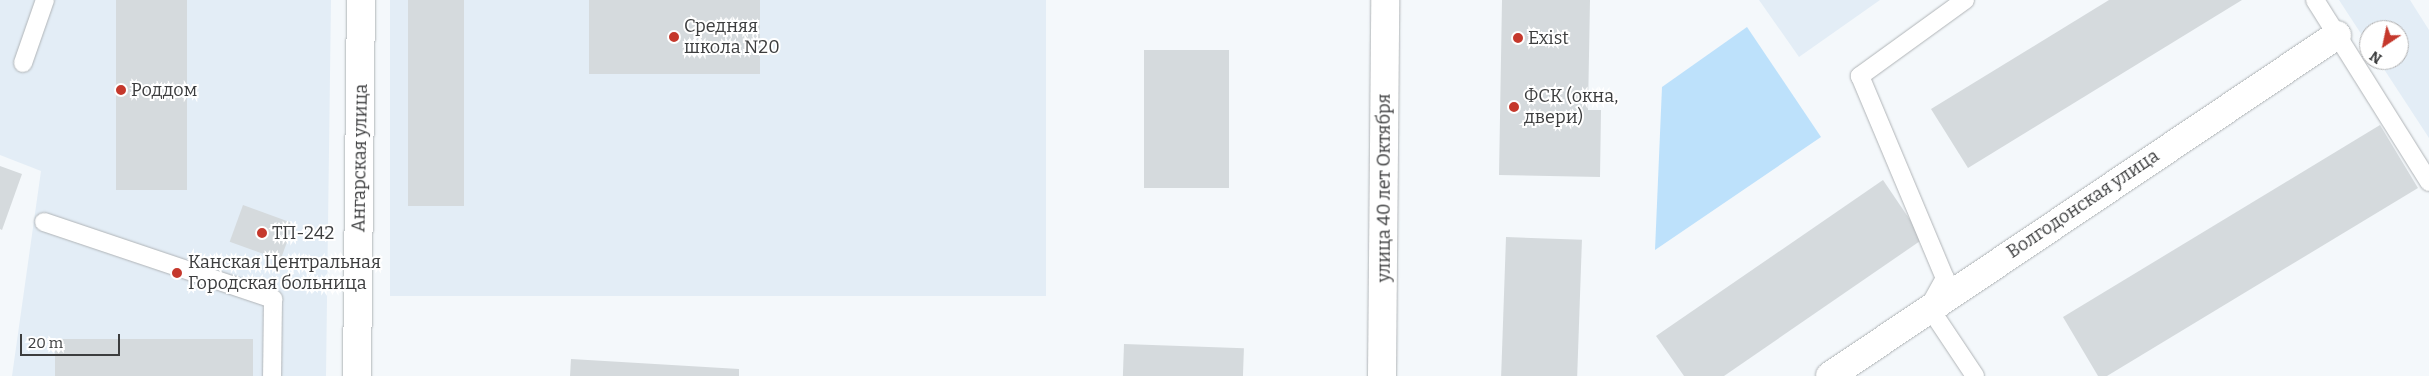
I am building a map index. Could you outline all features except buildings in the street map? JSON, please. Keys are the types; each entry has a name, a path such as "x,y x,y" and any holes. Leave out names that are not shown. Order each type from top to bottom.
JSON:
{"street":[{"name":"Ангарская улица","path":"358,376 361,0"},
{"name":"улица 40 лет Октября","path":"1382,376 1385,0"},
{"name":"Волгодонская улица","path":"1830,376 1929,307 2337,34"}],"lane":[{"path":"23,64 45,0"},
{"path":"1965,0 1860,76 1945,278 1929,307 1975,376"},
{"path":"2315,0 2429,182"},
{"path":"44,222 273,299 272,376"}],"shaded area":[{"name":"Канская Центральная Городская больница","path":"0,0 331,0 326,376 12,376 41,171 0,155"},
{"path":"390,0 1046,0 1046,296 390,296"},
{"path":"1759,0 1880,0 1799,57"},
{"path":"2339,0 2410,0 2429,30 2429,138 2385,70 2409,70 2409,20 2359,20 2359,31"},
{"path":"1747,27 1821,137 1655,250 1662,87"}],"place":[{"name":"Средняя школа N20","path":"674,37"},
{"name":"Exist","path":"1518,38"},
{"name":"Роддом","path":"121,90"},
{"name":"ФСК (окна, двери)","path":"1514,107"},
{"name":"ТП-242","path":"262,233"},
{"name":"Канская Центральная Городская больница","path":"177,273"}]}
